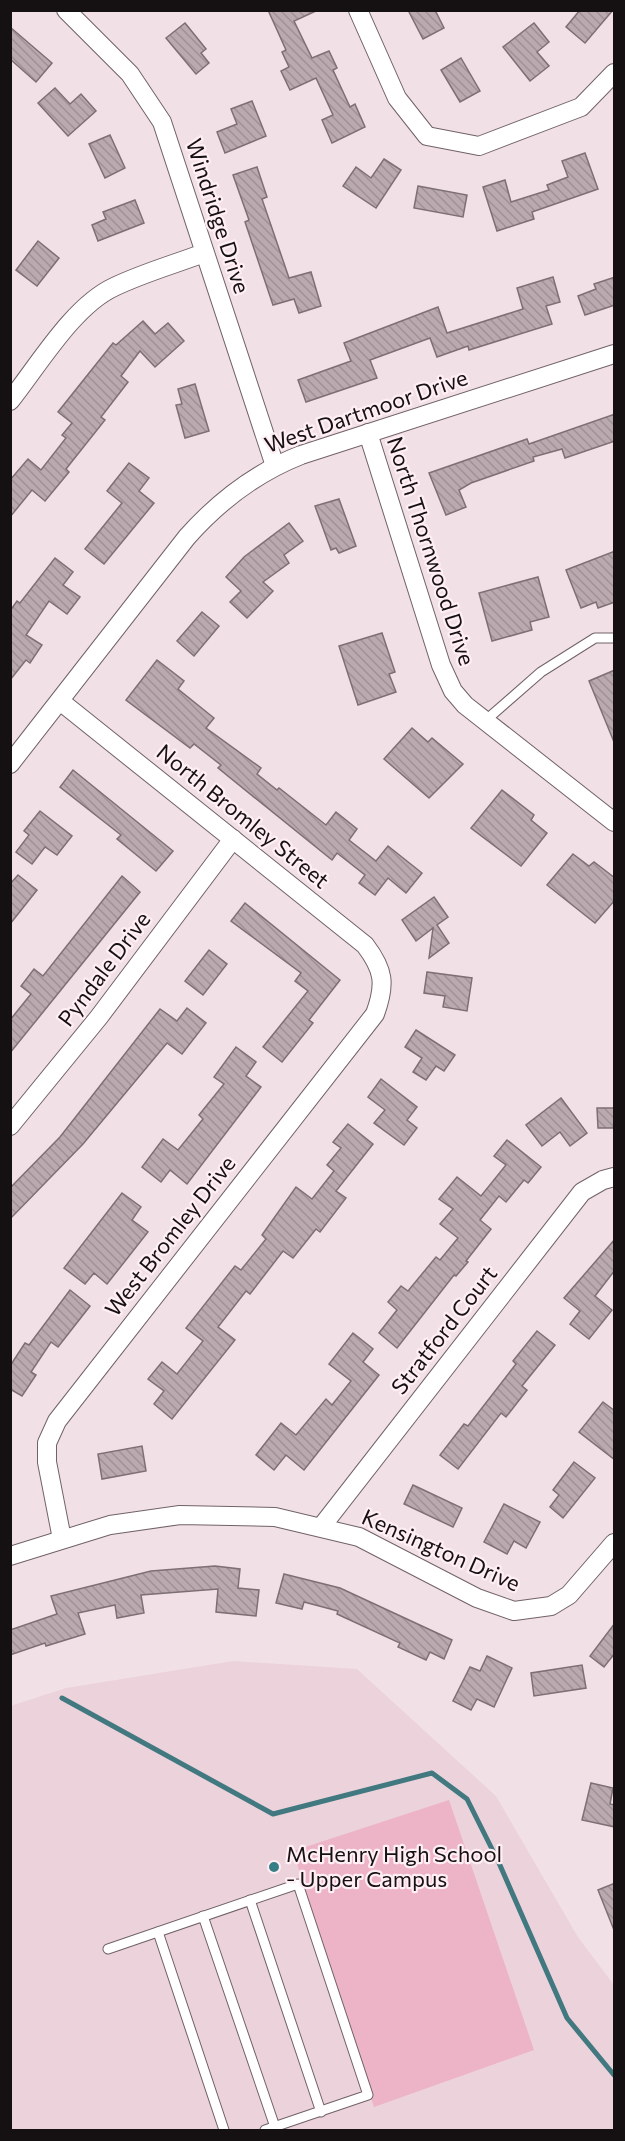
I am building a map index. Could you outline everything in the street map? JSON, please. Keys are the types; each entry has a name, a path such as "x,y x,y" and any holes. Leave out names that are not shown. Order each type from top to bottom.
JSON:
{"street":[{"name":"Windridge Drive","path":"66,10 130,74 162,122 275,466"},
{"path":"358,10 397,98 426,136 479,146 581,107 615,73"},
{"path":"10,402 74,320 93,300 113,287 204,253"},
{"name":"West Dartmoor Drive","path":"10,764 200,524 237,490 275,466 368,433 615,354"},
{"name":"North Thornwood Drive","path":"368,433 441,665 453,691 465,705 615,822"},
{"name":"North Bromley Street","path":"60,701 365,945 378,962 382,980"},
{"name":"Pyndale Drive","path":"10,1125 99,1017 233,839"},
{"name":"West Bromley Drive","path":"62,1539 47,1462 47,1443 57,1421 375,1014 381,997 382,980"},
{"name":"Stratford Court","path":"322,1526 576,1198 603,1180 615,1177"},
{"name":"Kensington Drive","path":"10,1556 110,1525 180,1515 275,1517 322,1526 359,1537 477,1598 514,1611 551,1606 569,1595 615,1543"}],"lane":[{"path":"485,721 541,672 595,638 615,638"},
{"path":"108,1949 297,1884 368,2095 265,2130"},
{"path":"250,1900 321,2112"},
{"path":"203,1916 275,2127"},
{"path":"158,1932 224,2130"}],"shaded area":[{"name":"McHenry High School - Upper Campus","path":"233,1661 357,1669 496,1796 578,1937 614,1985 614,2130 11,2130 10,1706 66,1688"},
{"path":"449,1800 534,2050 374,2107 293,1851"}],"building":[{"path":"268,10 318,10 294,21 312,58 329,51 337,68 333,70 350,107 355,104 365,127 332,143 322,120 333,115 316,78 290,90 281,71 289,67 282,52 286,50"},
{"path":"408,10 435,10 444,28 423,39"},
{"path":"580,10 613,10 585,43 566,27"},
{"path":"185,23 206,49 201,53 209,63 196,74 166,38"},
{"path":"534,23 549,42 537,52 549,66 530,81 503,47"},
{"path":"10,27 52,63 36,82 10,59"},
{"path":"461,58 480,91 460,102 441,70"},
{"path":"55,88 70,104 81,94 96,111 68,136 38,103"},
{"path":"252,101 266,136 225,153 217,132 237,124 231,109"},
{"path":"110,135 125,168 105,178 89,144"},
{"path":"585,153 598,189 532,212 534,219 497,231 483,187 505,180 511,202 549,190 547,185 568,177 562,161"},
{"path":"384,159 401,170 376,208 343,186 356,167 371,178"},
{"path":"257,167 267,197 262,199 289,278 311,272 321,306 299,313 294,299 273,305 245,222 249,220 233,175"},
{"path":"418,186 467,195 463,217 414,208"},
{"path":"135,200 144,223 98,241 92,225 106,219 103,212"},
{"path":"38,241 59,258 37,286 16,270"},
{"path":"553,277 560,302 546,306 552,324 469,350 468,346 437,357 430,338 370,360 377,378 306,402 298,380 351,361 344,343 438,307 447,333 523,309 517,288"},
{"path":"615,277 615,305 585,315 578,296 596,289 594,284"},
{"path":"143,321 155,334 168,323 184,341 155,367 140,351 121,376 128,382 101,417 105,420 66,469 69,472 45,501 32,490 10,517 10,480 28,459 41,470 66,438 62,435 72,423 58,412 113,343 116,345"},
{"path":"195,384 209,431 185,438 176,405 182,404 178,389"},
{"path":"615,414 615,441 565,458 562,449 533,457 534,461 471,483 459,490 466,507 446,515 429,473 527,439 529,444"},
{"path":"129,463 149,478 139,491 154,503 104,564 85,549 122,503 107,491"},
{"path":"339,499 356,546 339,553 336,548 331,550 315,506"},
{"path":"289,523 303,541 284,555 289,563 263,582 273,591 247,618 230,602 241,591 226,577 244,557"},
{"path":"615,551 615,602 598,608 596,602 581,608 566,570"},
{"path":"55,558 73,572 63,585 80,597 67,614 49,601 26,635 42,645 30,663 26,660 10,680 10,611 17,601 20,603"},
{"path":"538,577 549,617 530,622 532,630 492,641 479,593"},
{"path":"202,612 219,626 194,656 177,641"},
{"path":"382,633 395,672 389,674 396,692 358,705 339,646"},
{"path":"157,660 184,681 178,689 214,718 206,728 261,768 257,774 277,790 279,788 326,825 336,812 357,829 349,840 376,861 388,846 422,873 406,893 388,878 375,895 359,883 365,875 337,853 332,860 218,768 221,765 194,744 190,748 126,700"},
{"path":"615,670 615,741 614,742 589,681"},
{"path":"412,728 428,742 432,738 463,764 429,798 384,759"},
{"path":"73,770 173,851 156,871 117,839 121,835 60,787"},
{"path":"502,790 534,815 531,820 547,833 521,866 471,828"},
{"path":"40,811 72,836 57,855 45,847 32,864 16,852 29,835 24,831"},
{"path":"573,854 589,866 594,862 615,878 615,900 595,923 547,885"},
{"path":"18,875 37,890 10,924 10,884"},
{"path":"122,876 140,892 10,1053 10,1020 31,994 21,986 34,969 43,976"},
{"path":"434,897 448,917 437,925 449,943 429,958 433,928 416,941 402,920"},
{"path":"245,903 340,980 309,1020 313,1023 282,1062 263,1047 308,991 295,981 301,973 231,921"},
{"path":"209,950 227,964 203,995 185,981"},
{"path":"427,972 472,978 467,1011 443,1007 445,996 424,993"},
{"path":"187,1008 206,1023 182,1054 167,1043 83,1144 10,1219 10,1188 60,1137 160,1009 177,1021"},
{"path":"416,1030 455,1055 444,1071 436,1066 426,1080 413,1072 422,1058 405,1047"},
{"path":"236,1047 256,1062 246,1076 261,1087 187,1184 170,1170 161,1182 142,1167 163,1139 178,1150 203,1119 199,1115 224,1084 214,1077"},
{"path":"381,1079 417,1107 407,1120 417,1128 404,1145 374,1123 385,1110 368,1097"},
{"path":"561,1098 587,1133 570,1146 560,1132 542,1146 526,1125"},
{"path":"597,1108 615,1108 615,1128 598,1128"},
{"path":"348,1124 373,1144 336,1191 346,1198 320,1232 316,1229 293,1258 283,1251 250,1294 246,1291 218,1327 235,1340 172,1419 154,1404 164,1391 148,1379 162,1362 177,1374 203,1341 186,1328 235,1266 241,1270 266,1239 262,1235 296,1187 312,1199 334,1171 327,1165 341,1148 333,1142"},
{"path":"507,1140 541,1167 528,1183 524,1180 506,1202 499,1196 480,1220 491,1229 466,1261 468,1262 456,1276 454,1275 397,1348 379,1333 397,1310 388,1302 401,1286 408,1291 436,1257 440,1260 458,1238 440,1224 453,1209 439,1199 457,1177 481,1196 506,1165 494,1156"},
{"path":"122,1193 141,1207 132,1220 148,1232 107,1284 94,1273 85,1284 64,1268"},
{"path":"615,1239 615,1270 595,1296 612,1310 589,1339 570,1324 580,1311 564,1298"},
{"path":"70,1290 90,1306 58,1347 51,1342 31,1372 36,1375 22,1396 10,1389 10,1366 25,1343 29,1345"},
{"path":"537,1331 555,1345 522,1386 527,1390 506,1417 501,1413 458,1469 440,1455 464,1424 468,1426 516,1364 513,1361"},
{"path":"353,1333 373,1349 363,1362 379,1375 304,1470 286,1455 274,1470 256,1455 281,1423 296,1435 326,1399 332,1405 351,1381 329,1364"},
{"path":"603,1402 615,1411 615,1460 579,1432"},
{"path":"142,1446 146,1471 102,1479 98,1454"},
{"path":"574,1462 595,1478 563,1518 550,1507 559,1495 553,1490"},
{"path":"413,1485 462,1508 453,1527 404,1504"},
{"path":"504,1504 540,1522 526,1548 514,1541 507,1554 484,1542"},
{"path":"215,1566 240,1569 238,1588 259,1590 256,1616 216,1612 218,1589 141,1595 144,1613 117,1618 115,1605 78,1613 85,1634 46,1646 45,1643 10,1655 10,1630 57,1614 51,1596 151,1571"},
{"path":"284,1574 340,1588 452,1640 444,1659 430,1652 426,1660 398,1647 400,1643 337,1614 338,1611 304,1602 302,1609 276,1603"},
{"path":"615,1623 615,1653 604,1667 590,1656"},
{"path":"487,1656 512,1668 494,1707 477,1699 471,1710 453,1701 470,1667 480,1671"},
{"path":"582,1665 586,1688 534,1696 531,1673"},
{"path":"591,1783 613,1788 610,1804 615,1805 615,1827 582,1820"},
{"path":"615,1883 615,1930 614,1930 598,1890"}],"waterway":[{"path":"62,1698 273,1814 432,1773 467,1799 499,1863 567,2018 614,2075"}],"place":[{"name":"McHenry High School - Upper Campus","path":"274,1867"}]}
